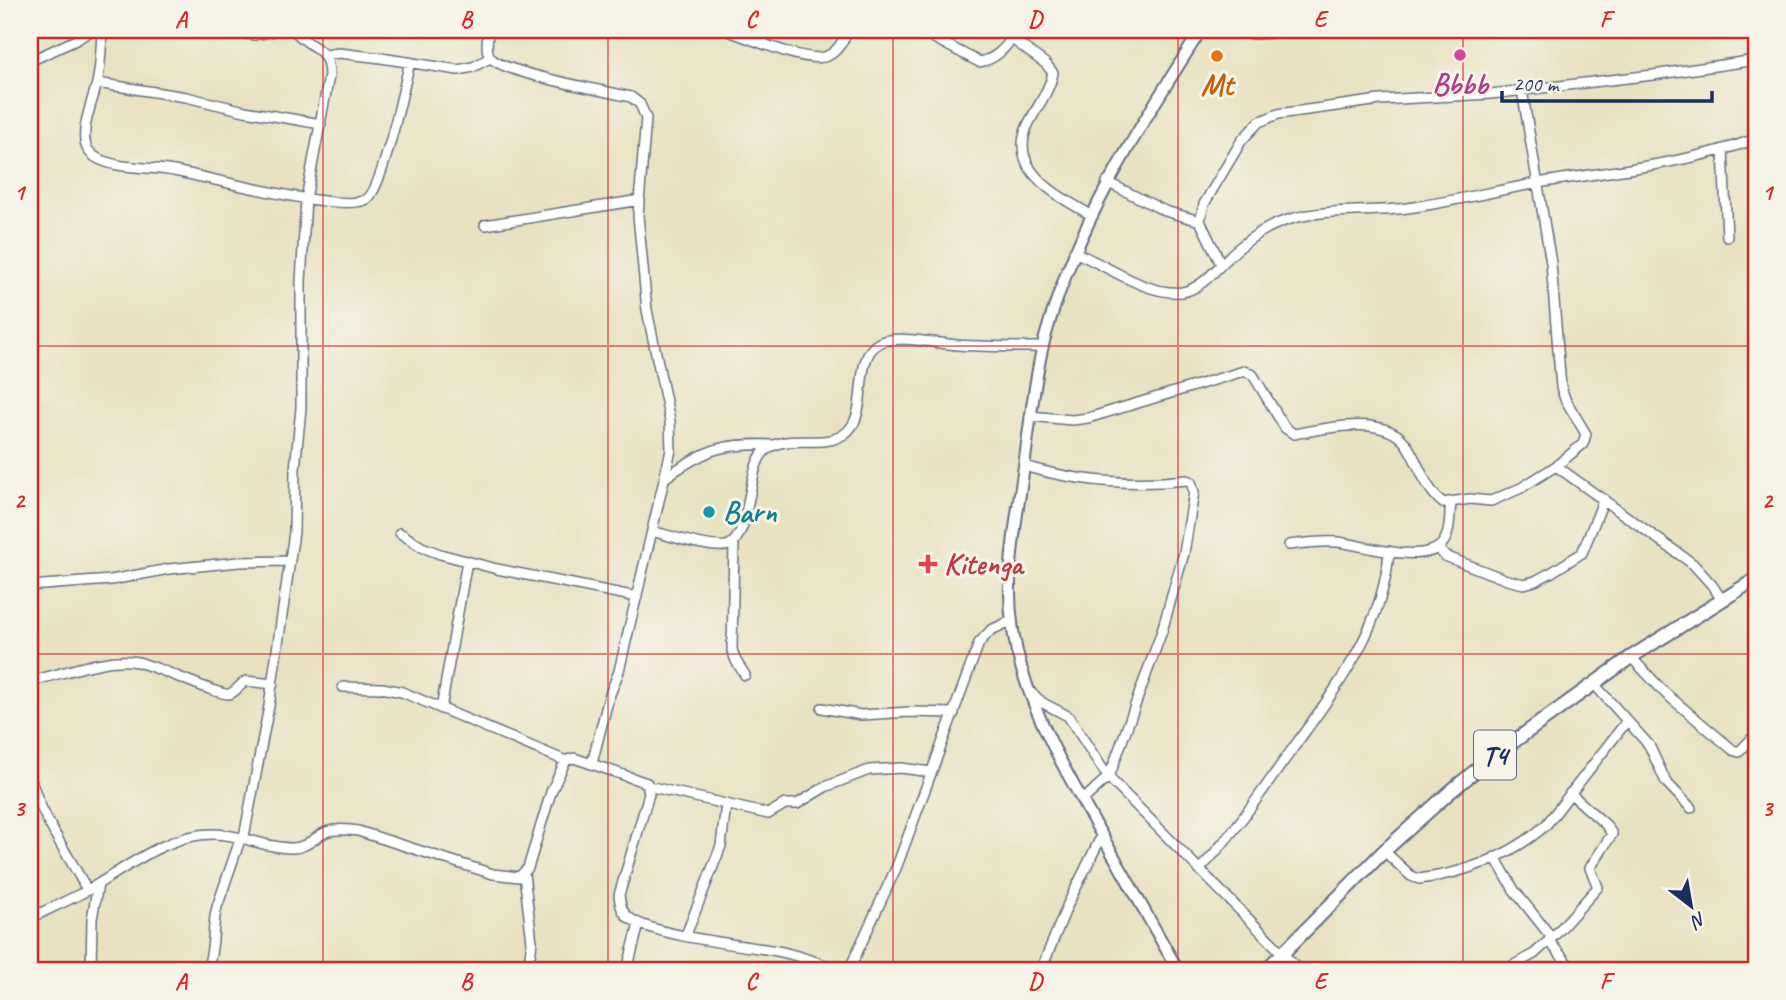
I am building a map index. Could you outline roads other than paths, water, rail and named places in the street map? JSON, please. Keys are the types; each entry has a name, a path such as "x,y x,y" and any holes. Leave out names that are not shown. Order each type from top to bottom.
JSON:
{"highway":[{"name":"T4","path":"1266,970 1384,851 1491,758 1631,657 1756,579"}],"main road":[{"path":"1178,970 1045,729 1021,667 1008,582 1030,416 1043,347 1058,294 1074,252 1107,182 1136,130 1200,31"}],"street":[{"path":"30,61 92,30"},
{"path":"102,30 97,83 87,121 86,143 91,153 100,160 124,166 173,170 306,199 344,204 361,202 373,193 400,109 410,62"},
{"path":"228,30 254,35 279,30"},
{"path":"206,970 215,939 214,917 243,837 272,684 294,532 295,469 301,408 306,199 321,124 329,63 325,55 300,38 294,30"},
{"path":"488,30 487,52 498,65 537,77 631,97 640,104 646,118 638,215 647,310 670,421 671,450 619,671 592,763"},
{"path":"725,30 761,43 823,58 839,48 849,30"},
{"path":"761,43 768,30"},
{"path":"919,30 979,62 999,54 1019,30"},
{"path":"1200,31 1257,34 1314,30"},
{"path":"1012,39 1046,64 1053,73 1051,83 1026,130 1022,146 1024,158 1030,171 1045,185 1091,215"},
{"path":"325,55 362,55 458,70 473,67 490,58"},
{"path":"1221,264 1200,221 1205,204 1242,140 1259,122 1278,114 1380,100 1468,96 1522,90 1756,60"},
{"path":"97,83 186,97 245,111 321,124"},
{"path":"1030,416 1072,420 1088,418 1244,371 1252,375 1285,428 1294,435 1359,426 1384,429 1399,435 1435,497 1443,503 1470,499 1491,501 1521,488 1556,466 1583,444 1587,434 1565,399 1562,387 1551,262 1522,90"},
{"path":"1074,252 1147,288 1170,293 1186,291 1198,286 1239,247 1270,227 1292,218 1423,206 1538,183 1676,161 1756,139"},
{"path":"1723,149 1727,237"},
{"path":"1107,182 1164,211 1200,221"},
{"path":"485,225 639,200"},
{"path":"666,477 694,457 712,449 746,444 822,442 847,432 853,425 859,408 867,357 880,342 893,340 1043,347"},
{"path":"745,675 733,650 734,542 743,521 760,458 764,452 777,445"},
{"path":"1024,466 1088,481 1145,484 1187,480 1193,486 1193,509 1184,553 1162,631 1108,777 1082,800"},
{"path":"1556,466 1693,564 1722,600"},
{"path":"1437,549 1445,556 1507,580 1524,584 1535,581 1582,553 1604,499"},
{"path":"1289,545 1338,542 1389,551 1427,553 1444,542 1448,533 1451,503"},
{"path":"652,531 715,547 726,547 734,542"},
{"path":"400,533 422,547 467,561 637,597"},
{"path":"1199,870 1228,839 1275,777 1361,648 1383,592 1389,551"},
{"path":"30,586 111,580 169,569 239,562 290,561"},
{"path":"441,709 467,561"},
{"path":"849,970 897,866 982,638 991,630 1012,621"},
{"path":"1631,657 1665,694 1736,752 1743,749 1756,734"},
{"path":"30,681 107,663 136,661 224,694 233,693 246,681 272,684"},
{"path":"1594,684 1649,745 1666,782 1691,808"},
{"path":"343,687 382,688 402,692 566,761 574,758 643,780 648,786 761,814 768,814 785,804 797,804 825,787 869,770 901,768 931,772"},
{"path":"1029,692 1043,704 1068,716 1108,777 1299,970"},
{"path":"822,708 861,715 954,713"},
{"path":"1384,851 1411,876 1419,879 1472,867 1495,857 1530,838 1546,825 1627,721"},
{"path":"528,970 532,942 524,874 551,792 566,761"},
{"path":"30,776 33,801 87,890"},
{"path":"648,786 647,800 619,895 626,916 639,924 780,951 839,970"},
{"path":"1505,970 1534,954 1598,887 1590,868 1612,834 1606,825 1570,793"},
{"path":"686,935 721,846 726,804"},
{"path":"30,918 87,890 165,846 191,836 213,834 243,837 293,848 303,846 326,832 338,829 358,831 504,877 519,877 524,874"},
{"path":"1041,970 1068,904 1102,835"},
{"path":"1495,857 1514,890 1573,970"},
{"path":"91,970 92,919 98,884"},
{"path":"627,970 639,924"}],"place":[{"name":"Bbbb","path":"1460,55"},
{"name":"Mt","path":"1217,56"},
{"name":"Barn","path":"709,512"},
{"name":"Kitenga","path":"928,564"}]}
